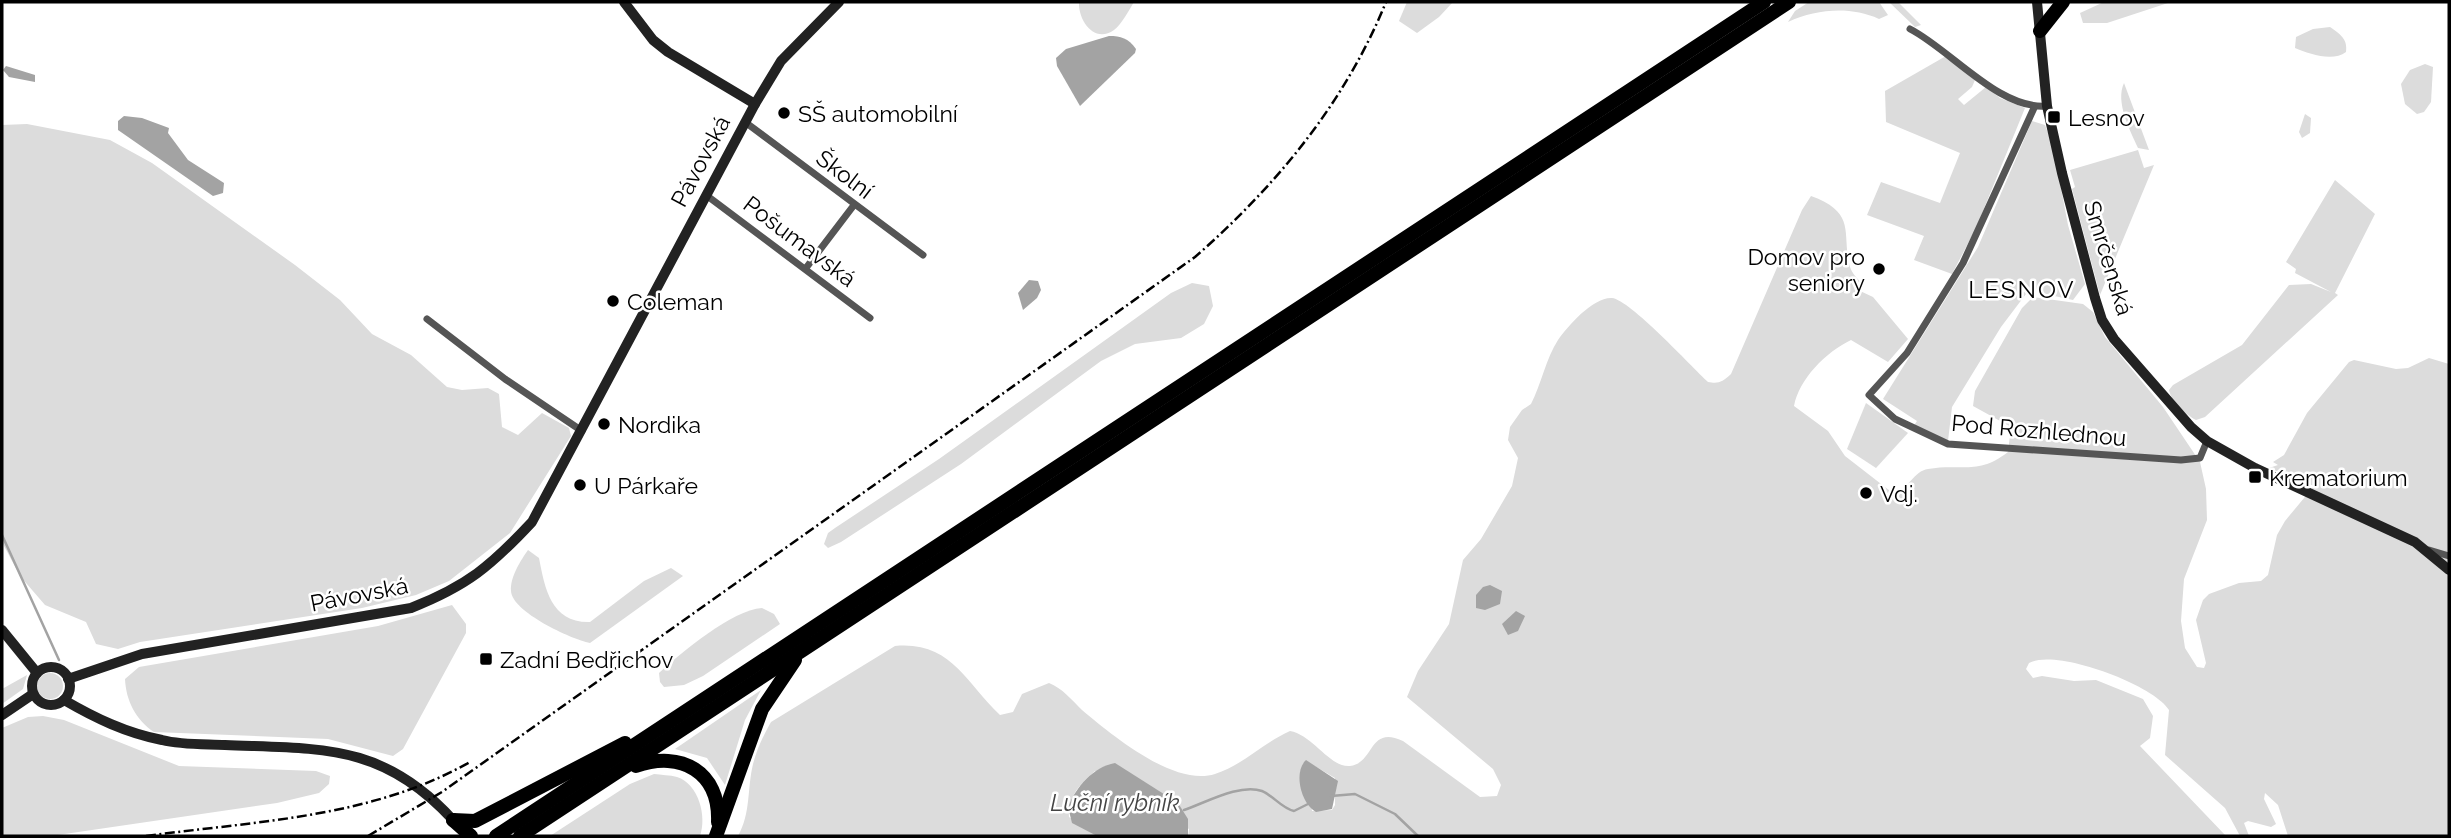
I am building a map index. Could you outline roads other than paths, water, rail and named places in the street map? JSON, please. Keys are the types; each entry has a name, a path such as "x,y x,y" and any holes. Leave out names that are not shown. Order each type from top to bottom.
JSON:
{"highway":[{"path":"1707,39 1758,2"},
{"path":"496,836 1764,2"},
{"path":"520,836 1789,2"},
{"path":"2040,31 2063,2"},
{"path":"717,833 768,697 790,666 818,640"},
{"path":"450,817 475,821 591,758 649,735"},
{"path":"610,777 652,760 675,760 696,768 715,795 717,833"},
{"path":"450,817 469,834"},
{"path":"450,817 450,836"}],"street":[{"path":"624,2 653,40 668,52 755,104"},
{"name":"Pávovská","path":"68,679 142,654 411,608 452,592 502,554 532,522 755,104 789,52 839,2"},
{"name":"Smrčenská","path":"2037,2 2047,106 2102,320 2134,364 2207,441 2255,468 2329,500 2429,550 2449,570"},
{"path":"1910,29 1928,38 1982,81 2034,107 2047,106"},
{"name":"Pod Rozhlednou","path":"2034,107 1963,263 1906,353 1869,396 1895,419 1948,444 2181,460 2200,458 2207,441"},
{"name":"Školní","path":"745,122 923,255"},
{"name":"Pošumavská","path":"706,195 870,318"},
{"path":"806,268 854,205"},
{"path":"427,319 505,379 582,431"},
{"path":"2429,550 2449,556"},
{"path":"2,630 37,673"},
{"path":"54,668 68,679 69,692 64,700 56,704 45,704 33,694 32,685 37,673 54,668"},
{"path":"2,715 33,694"},
{"path":"64,700 118,728 164,741 322,750 371,760 410,781 450,817"}],"water":[{"path":"1109,36 1127,40 1136,49 1135,53 1080,106 1057,66 1056,58 1066,49"},
{"path":"6,66 35,75 35,82 9,77 3,70"},
{"path":"124,116 142,118 169,128 168,133 188,160 224,183 223,193 213,196 118,130 118,121"},
{"path":"1029,280 1038,281 1041,290 1037,298 1023,310 1018,293"},
{"path":"1490,585 1502,591 1500,604 1485,610 1476,608 1476,595 1483,587"},
{"path":"1516,611 1525,616 1518,631 1508,635 1502,624"},
{"path":"1306,760 1338,781 1332,809 1316,812 1306,802 1299,780 1302,765"},
{"name":"Luční rybník","path":"1115,763 1178,803 1188,819 1188,836 1097,836 1072,823 1068,807 1076,792 1093,773"}],"waterway":[{"path":"2,535 59,660"},
{"path":"1184,810 1223,795 1253,789 1262,791 1294,811 1308,804"},
{"path":"1331,796 1355,794 1395,814 1418,836"}],"railway":[{"path":"368,836 442,792 1195,257 1253,201 1306,141 1350,74 1386,2"},
{"path":"146,836 271,821 353,806 432,781 470,762"}],"place":[{"name":"SŠ automobilní","path":"784,113"},
{"name":"Lesnov","path":"2054,117"},
{"name":"Domov pro seniory","path":"1879,269"},
{"name":"Coleman","path":"613,301"},
{"name":"Nordika","path":"604,424"},
{"name":"Krematorium","path":"2255,477"},
{"name":"U Párkaře","path":"580,485"},
{"name":"Vdj.","path":"1866,493"},
{"name":"Zadní Bedřichov","path":"486,659"}],"district":[{"name":"LESNOV","path":"2022,289"}]}
